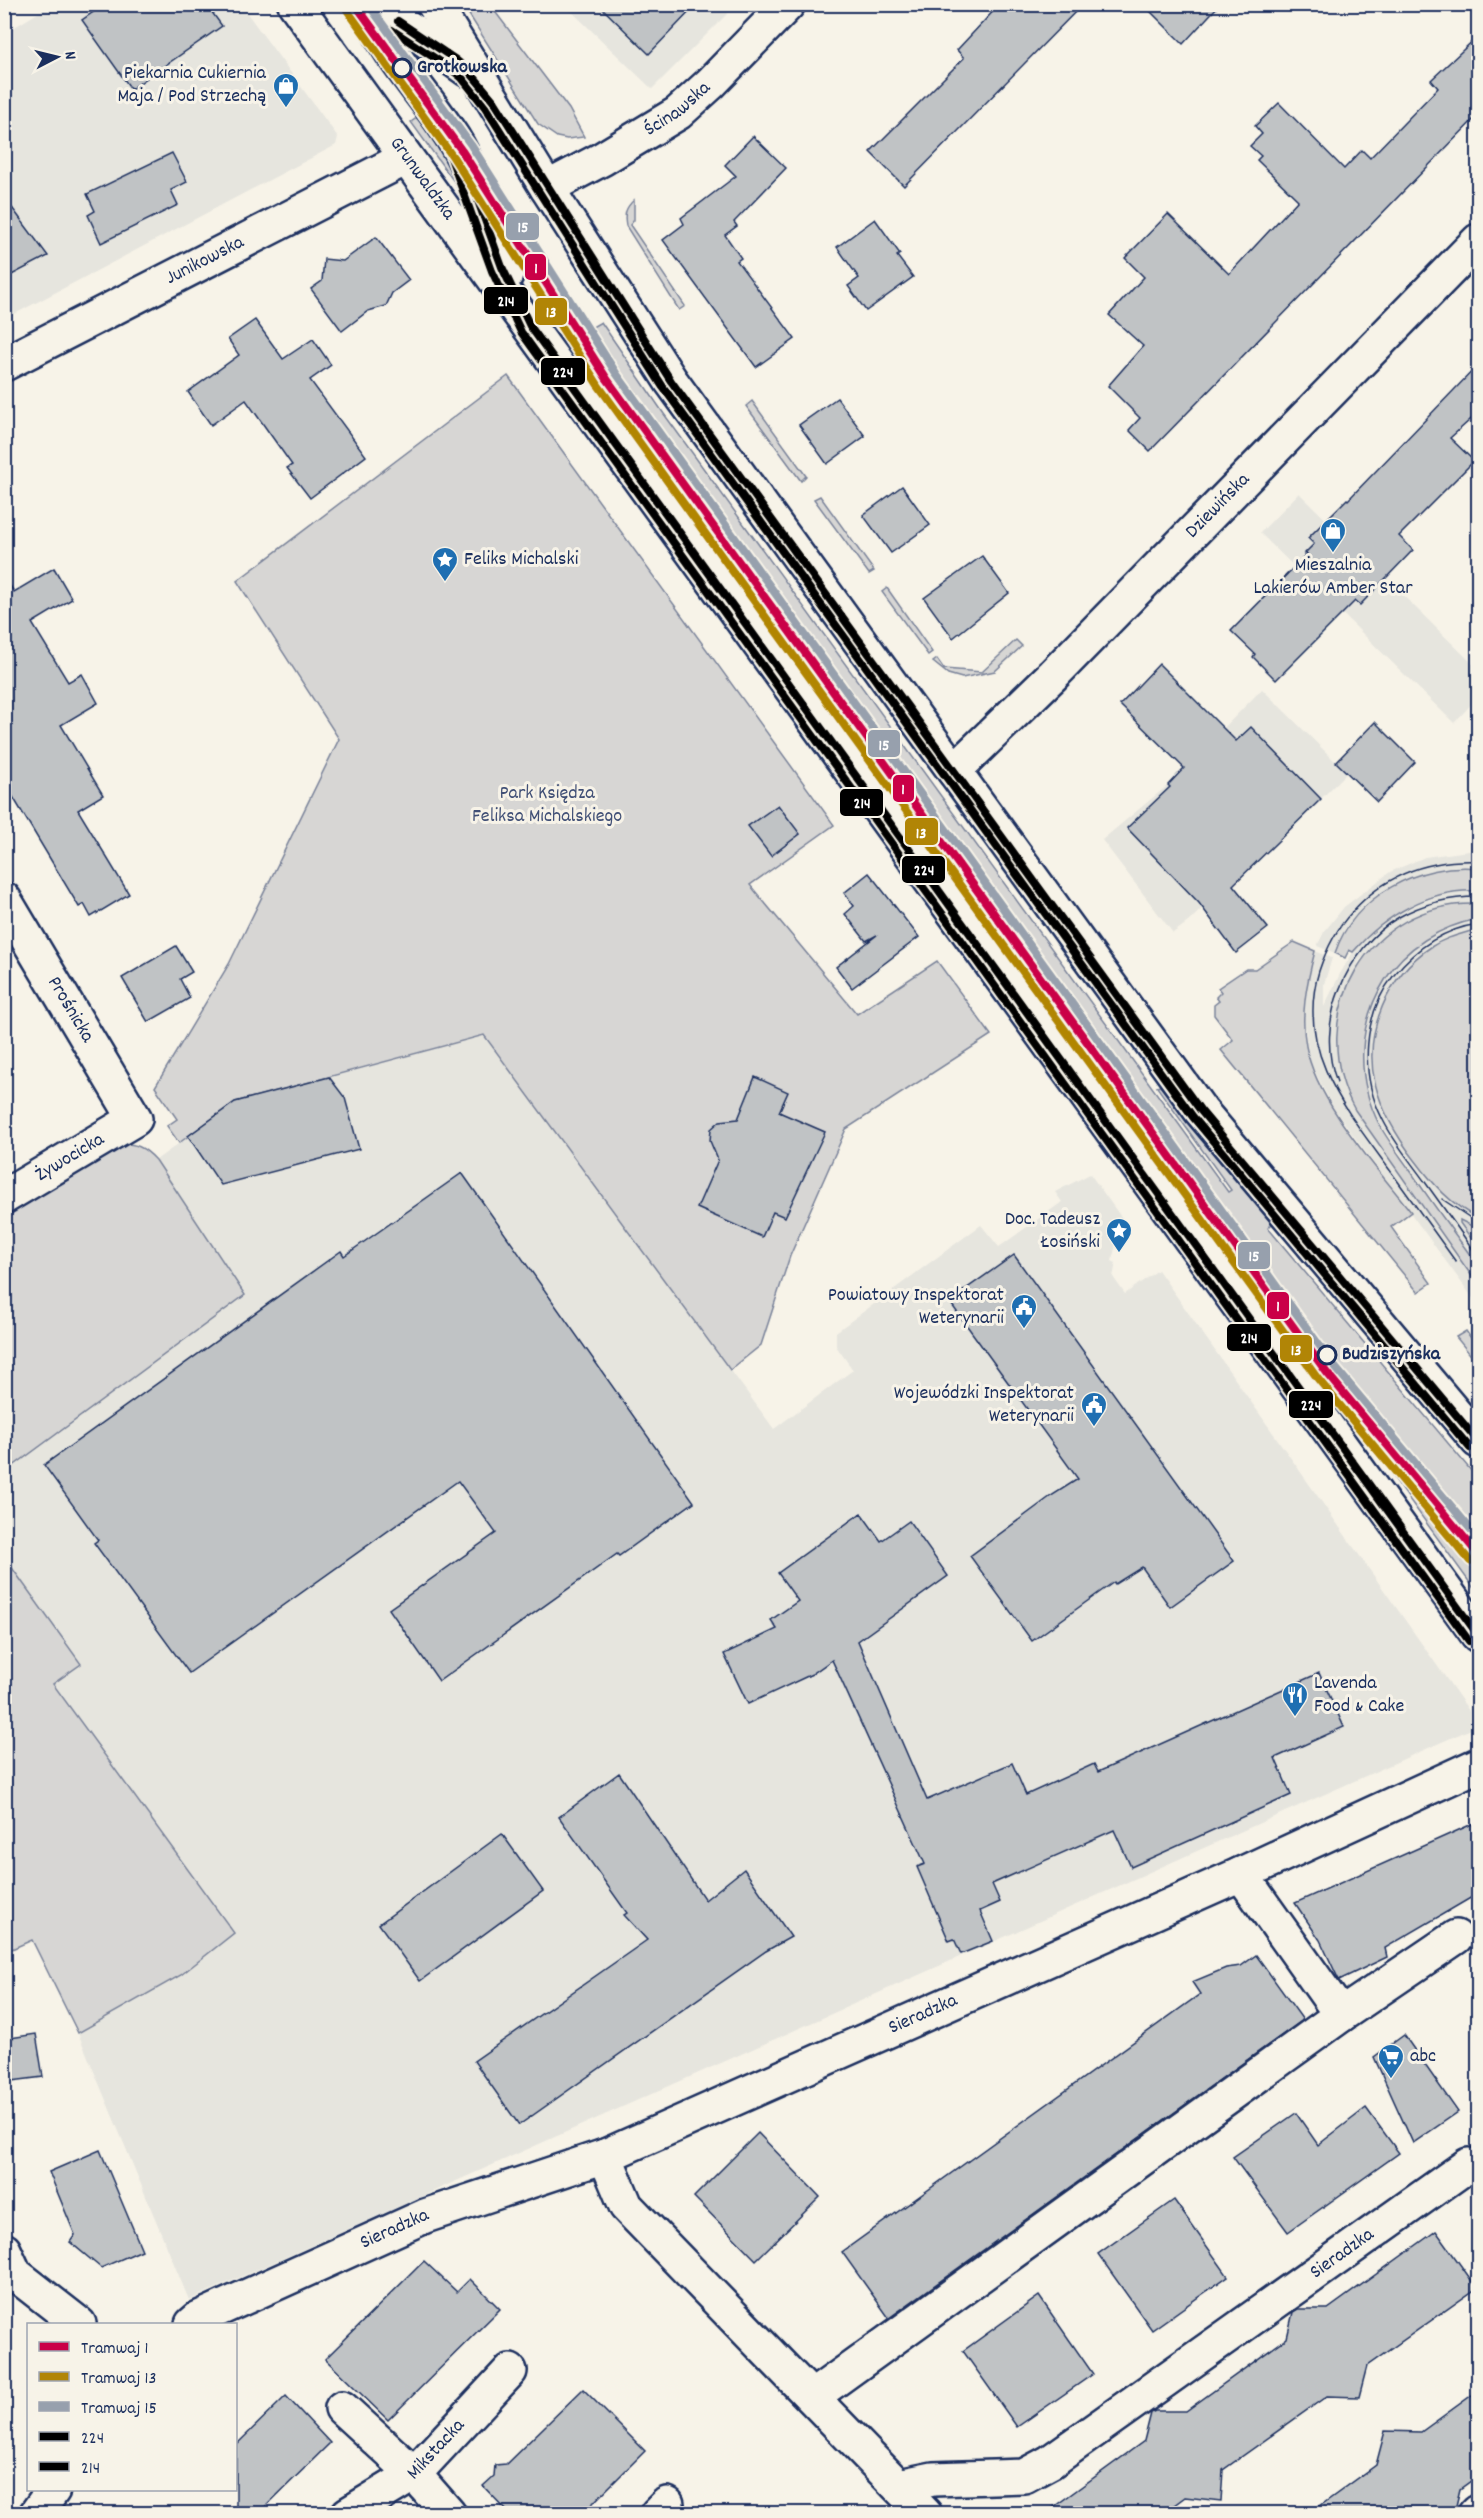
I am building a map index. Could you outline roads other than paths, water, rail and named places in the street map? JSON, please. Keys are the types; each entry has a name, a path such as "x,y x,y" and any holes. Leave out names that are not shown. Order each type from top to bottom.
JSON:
{"street":[{"name":"Grunwaldzka","path":"295,4 1479,1635"},
{"path":"365,4 385,45 457,147 502,267 530,326"},
{"path":"375,4 456,60 469,71 494,101"},
{"path":"434,4 547,188 671,381 1201,1111 1479,1441"},
{"name":"Ścinawska","path":"547,188 609,155 678,113 788,4"},
{"name":"Junikowska","path":"4,364 406,158"},
{"name":"Dziewińska","path":"954,771 1053,675 1479,241"},
{"name":"Prośnicka","path":"4,899 135,1119"},
{"name":"Żywocicka","path":"4,1197 135,1119"},
{"name":"Sieradzka","path":"194,2323 199,2318 425,2216 605,2156 1241,1874 1479,1765"},
{"path":"1241,1874 1341,2015"},
{"path":"812,2397 1341,2015 1456,1937"},
{"path":"605,2156 626,2206 925,2514"},
{"name":"Sieradzka","path":"899,2486 933,2479 1024,2476 1050,2462 1468,2165"},
{"path":"4,2250 15,2274 76,2323"},
{"name":"Mikstacka","path":"348,2514 414,2474 510,2371"},
{"path":"342,2408 414,2474 449,2514"},
{"path":"36,2514 52,2491"}],"tram line":[{"name":"1","path":"355,4 462,151 607,379 729,548 1327,1373 1478,1554"},
{"name":"15","path":"368,4 471,145 616,373 738,542 1335,1367 1478,1538"},
{"name":"13","path":"347,10 453,157 598,385 720,554 1318,1379 1470,1561"},
{"path":"1456,1262 1342,1101 1319,1052 1314,1027 1313,999 1319,971 1332,940 1341,925 1365,899 1394,879 1425,866 1478,861"},
{"path":"1337,1082 1331,1060 1330,1036 1333,1012 1350,968 1364,948 1380,931 1408,912 1437,902 1478,897"},
{"path":"1478,924 1442,935 1421,948 1403,965 1384,990 1376,1007 1368,1044 1370,1082 1386,1126 1478,1257"},
{"path":"1442,1199 1478,1223"}],"place":[{"name":"Grotkowska","path":"402,68"},
{"name":"Piekarnia Cukiernia Maja / Pod Strzechą","path":"286,109"},
{"name":"Mieszalnia Lakierów Amber Star","path":"1333,554"},
{"name":"Feliks Michalski","path":"445,583"},
{"name":"Doc. Tadeusz Łosiński","path":"1119,1254"},
{"name":"Powiatowy Inspektorat Weterynarii","path":"1024,1330"},
{"name":"Budziszyńska","path":"1327,1355"},
{"name":"Wojewódzki Inspektorat Weterynarii","path":"1094,1428"},
{"name":"Lavenda Food & Cake","path":"1295,1718"},
{"name":"abc","path":"1391,2080"}],"park label":[{"name":"Park Księdza Feliksa Michalskiego","path":"547,806"}]}
